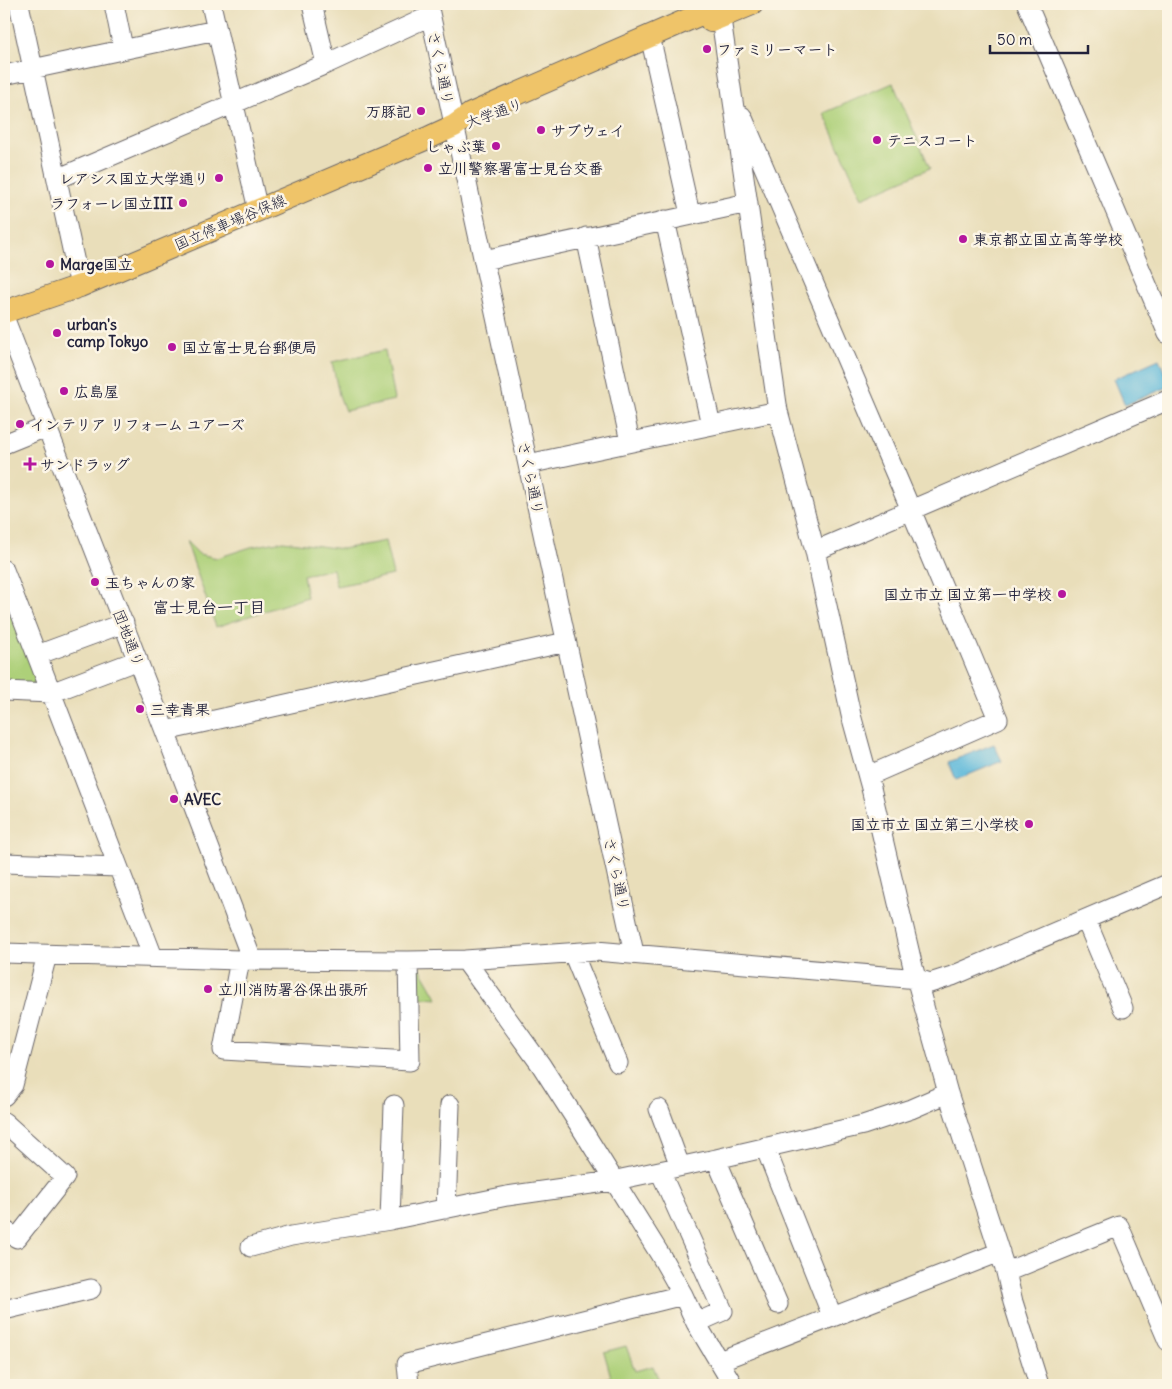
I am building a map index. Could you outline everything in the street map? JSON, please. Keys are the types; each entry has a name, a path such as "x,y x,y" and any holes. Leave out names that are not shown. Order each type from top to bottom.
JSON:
{"main road":[{"name":"大学通り","path":"454,126 471,114 652,41 721,8 752,4"},
{"name":"国立停車場谷保線","path":"4,312 80,286 454,126"}],"street":[{"path":"19,4 80,286"},
{"path":"114,4 123,48"},
{"path":"211,4 258,210"},
{"path":"312,4 326,64"},
{"path":"1027,4 1168,334"},
{"path":"721,8 778,411 815,551 851,715 868,776 913,967 948,1094 1000,1252 1013,1302 1039,1385"},
{"path":"57,179 326,64 429,10"},
{"name":"さくら通り","path":"429,10 634,953"},
{"path":"4,75 123,48 216,30"},
{"path":"652,41 690,214"},
{"path":"733,94 998,719 868,776"},
{"path":"484,260 748,203"},
{"path":"665,220 711,425"},
{"path":"586,237 630,442"},
{"name":"団地通り","path":"4,317 165,730 246,960"},
{"path":"815,551 1168,400"},
{"path":"528,464 778,411"},
{"path":"4,444 46,427"},
{"path":"4,570 12,611 37,655 153,957"},
{"path":"37,655 124,623"},
{"path":"165,730 566,642"},
{"path":"4,691 51,693 138,660"},
{"path":"4,863 118,868"},
{"path":"4,953 246,960 408,961 465,960 596,951 918,980 930,983 952,976 1168,884"},
{"path":"1086,920 1123,1008"},
{"path":"4,1096 12,1085 47,954"},
{"path":"573,954 618,1063"},
{"path":"246,960 223,1050 410,1061 408,961"},
{"path":"465,960 541,1065 684,1295 696,1324 733,1385"},
{"path":"251,1247 291,1236 390,1220 507,1196 612,1181 716,1160 863,1125 948,1094"},
{"path":"390,1220 394,1105"},
{"path":"446,1209 450,1105"},
{"path":"659,1109 680,1166"},
{"path":"4,1230 17,1238 65,1177 5,1124"},
{"path":"765,1147 832,1316"},
{"path":"716,1160 778,1304"},
{"path":"660,1171 723,1310 696,1324"},
{"path":"1006,1272 1119,1226 1168,1341"},
{"path":"720,1361 1000,1252"},
{"path":"4,1310 91,1289"},
{"path":"410,1385 408,1364 684,1295"}],"green space":[{"name":"テニスコート","path":"893,83 930,168 862,198 824,113"},
{"path":"385,350 394,400 345,411 339,395 332,362"},
{"path":"186,541 199,554 217,558 251,547 283,541 342,549 385,541 393,575 336,586 333,569 303,575 307,597 216,627"},
{"path":"4,615 16,616 40,680 38,685 4,683"},
{"path":"418,964 438,999 413,997"},
{"path":"626,1346 635,1371 653,1366 661,1385 597,1385 596,1381 611,1377 604,1352"}],"water":[{"path":"1159,359 1168,381 1168,387 1125,405 1114,379"},
{"path":"994,744 1002,761 956,780 949,762"}],"place":[{"name":"ファミリーマート","path":"707,49"},
{"name":"万豚記","path":"421,111"},
{"name":"サブウェイ","path":"541,130"},
{"name":"テニスコート","path":"877,140"},
{"name":"しゃぶ葉","path":"496,146"},
{"name":"立川警察署富士見台交番","path":"428,168"},
{"name":"レアシス国立大学通り","path":"219,178"},
{"name":"ラフォーレ国立III","path":"183,203"},
{"name":"東京都立国立高等学校","path":"963,239"},
{"name":"Marge国立","path":"50,264"},
{"name":"urban's camp Tokyo","path":"57,333"},
{"name":"国立富士見台郵便局","path":"172,347"},
{"name":"広島屋","path":"64,391"},
{"name":"インテリア リフォーム ユアーズ","path":"20,424"},
{"name":"サンドラッグ","path":"30,464"},
{"name":"玉ちゃんの家","path":"95,582"},
{"name":"国立市立 国立第一中学校","path":"1062,594"},
{"name":"三幸青果","path":"140,709"},
{"name":"AVEC","path":"174,799"},
{"name":"国立市立 国立第三小学校","path":"1029,824"},
{"name":"立川消防署谷保出張所","path":"208,989"}],"district":[{"name":"富士見台一丁目","path":"209,607"}]}
